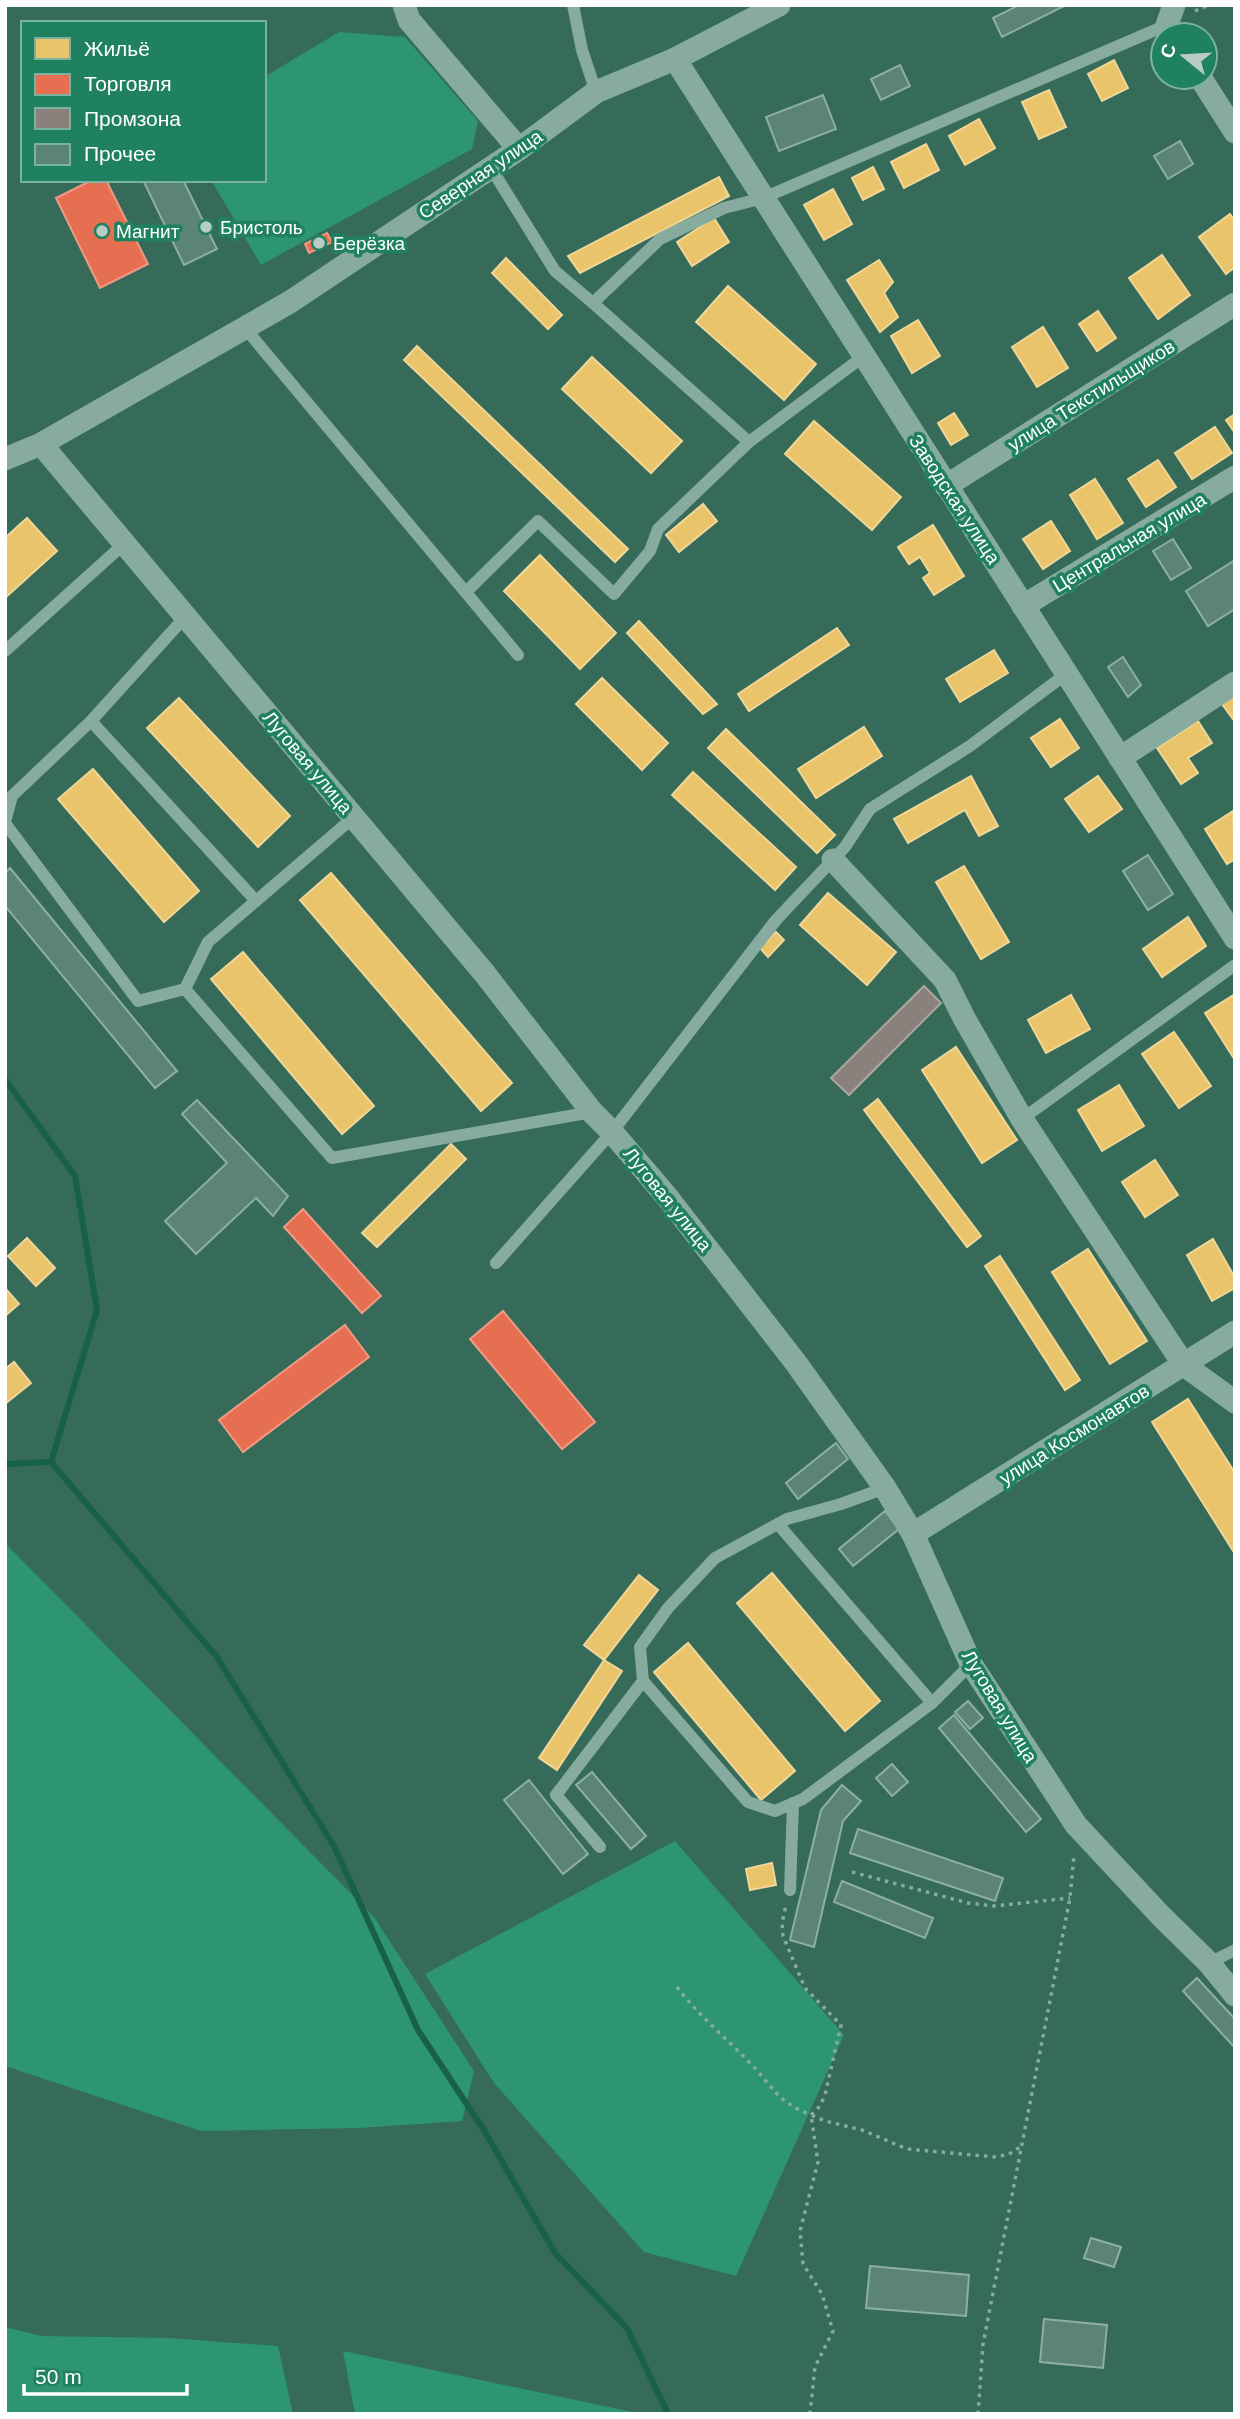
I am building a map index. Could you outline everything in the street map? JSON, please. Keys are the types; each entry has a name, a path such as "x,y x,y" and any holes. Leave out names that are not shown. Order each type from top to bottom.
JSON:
{"street":[{"path":"404,5 409,20 519,149"},
{"name":"Северная улица","path":"5,459 41,444 290,302 519,149 596,92 675,59 779,5"},
{"name":"Заводская улица","path":"675,59 1235,938"},
{"path":"1209,91 1235,132"},
{"name":"улица Текстильщиков","path":"946,485 1235,304"},
{"name":"Луговая улица","path":"41,444 485,974 592,1112 668,1198 796,1363 886,1488 914,1534 971,1664 1076,1825 1235,1994"},
{"name":"Центральная улица","path":"1023,606 1235,477"},
{"path":"1121,758 1235,683"},
{"path":"834,860 946,980 964,1018 1022,1119 1184,1365 1235,1402"},
{"name":"улица Космонавтов","path":"914,1534 1235,1332"}],"lane":[{"path":"573,5 582,50 596,92"},
{"path":"593,303 660,239 724,208 763,198 1149,32"},
{"path":"491,168 555,271 749,442"},
{"path":"245,328 518,655"},
{"path":"466,592 538,521 614,594 650,551 658,529 749,442 864,356"},
{"path":"5,651 125,542"},
{"path":"186,616 91,721 12,796 5,823 138,1001 185,989 208,942 354,817"},
{"path":"496,1263 612,1132 776,920 845,847 870,809 970,746 1066,674"},
{"path":"91,721 256,901"},
{"path":"1022,1119 1235,965"},
{"path":"185,989 332,1158 592,1112"},
{"path":"886,1488 787,1519 715,1559 668,1608 640,1647 643,1681 748,1802 775,1811 803,1799 932,1703 971,1664"},
{"path":"778,1524 932,1703"},
{"path":"600,1847 556,1795 643,1681"},
{"path":"790,1890 793,1803"},
{"path":"1209,1964 1235,1950"}],"path":[{"path":"978,2414 983,2344 1070,1898 1076,1825"},
{"path":"852,1872 968,1903 994,1906 1070,1898"},
{"path":"790,1890 782,1923 783,1936 806,1988 841,2025 825,2095 820,2106 811,2115"},
{"path":"677,1987 700,2015 748,2060 779,2097 794,2108 824,2122 862,2130 907,2149 921,2151 996,2157 1009,2154 1022,2146"},
{"path":"810,2414 815,2367 833,2331 822,2294 803,2264 800,2231 818,2162 811,2115"}],"green space":[{"path":"339,32 405,37 478,121 472,149 261,265 212,182 266,182 266,76"},
{"path":"5,1543 374,1917 474,2071 462,2121 359,2128 201,2131 5,2066"},
{"path":"675,1841 844,2035 736,2276 644,2252 494,2083 425,1974"},
{"path":"5,2327 41,2336 169,2338 278,2346 293,2414 5,2414"},
{"path":"343,2351 642,2414 355,2414"}],"building: Жильё":[{"path":"1114,60 1128,88 1102,101 1088,74"},
{"path":"1049,90 1066,127 1039,139 1022,102"},
{"path":"979,119 995,148 965,165 949,136"},
{"path":"926,144 939,170 904,188 891,162"},
{"path":"873,167 884,189 863,200 852,178"},
{"path":"719,177 729,196 580,273 568,256"},
{"path":"833,189 852,224 824,240 804,205"},
{"path":"1230,214 1235,221 1235,267 1226,274 1199,237"},
{"path":"714,218 729,242 692,266 677,242"},
{"path":"1162,255 1190,295 1158,319 1129,278"},
{"path":"506,258 562,315 548,329 492,273"},
{"path":"879,260 893,282 884,293 898,317 880,332 847,280"},
{"path":"728,286 816,364 784,400 696,322"},
{"path":"1098,311 1116,338 1097,351 1079,324"},
{"path":"918,320 940,356 912,373 891,336"},
{"path":"1043,327 1068,368 1037,387 1012,347"},
{"path":"417,346 628,549 615,562 404,360"},
{"path":"592,357 682,441 651,473 562,389"},
{"path":"954,413 968,435 951,445 938,423"},
{"path":"1235,414 1235,433 1226,420"},
{"path":"814,421 901,497 872,530 785,454"},
{"path":"1215,427 1232,453 1192,479 1175,453"},
{"path":"1158,460 1176,487 1146,507 1128,479"},
{"path":"1095,479 1123,523 1097,539 1070,495"},
{"path":"703,504 717,521 679,552 666,535"},
{"path":"27,518 57,551 5,598 5,538"},
{"path":"1051,521 1070,551 1043,569 1023,539"},
{"path":"933,525 964,576 934,595 923,578 930,573 920,557 909,564 898,547"},
{"path":"540,555 616,633 580,669 504,591"},
{"path":"639,621 717,704 703,714 627,633"},
{"path":"837,628 849,645 749,711 738,694"},
{"path":"994,650 1008,673 960,702 946,679"},
{"path":"602,678 668,743 642,770 576,704"},
{"path":"1235,695 1235,722 1222,704"},
{"path":"179,698 290,816 258,847 147,728"},
{"path":"1060,719 1079,748 1051,767 1031,738"},
{"path":"1198,721 1212,743 1188,758 1198,773 1181,784 1157,748"},
{"path":"864,727 882,756 816,798 798,769"},
{"path":"726,729 835,835 817,853 708,748"},
{"path":"93,769 199,891 164,922 58,799"},
{"path":"693,772 796,867 775,890 672,795"},
{"path":"971,776 998,826 979,836 965,810 908,843 894,819"},
{"path":"1098,776 1122,809 1089,832 1065,799"},
{"path":"1233,811 1235,859 1227,864 1205,829"},
{"path":"964,866 1009,942 981,959 936,882"},
{"path":"331,873 512,1083 481,1111 300,900"},
{"path":"828,893 896,952 867,985 800,925"},
{"path":"1188,917 1206,946 1162,977 1143,949"},
{"path":"776,932 784,940 768,957 760,948"},
{"path":"243,952 374,1106 342,1134 211,979"},
{"path":"1235,994 1235,1060 1205,1013"},
{"path":"1071,995 1090,1029 1046,1053 1028,1020"},
{"path":"1174,1032 1211,1086 1179,1108 1142,1054"},
{"path":"956,1047 1017,1140 982,1163 922,1070"},
{"path":"1119,1085 1144,1126 1102,1151 1078,1110"},
{"path":"878,1099 981,1236 967,1247 864,1110"},
{"path":"451,1144 466,1159 377,1247 362,1233"},
{"path":"1155,1160 1178,1195 1145,1217 1122,1182"},
{"path":"27,1238 55,1268 36,1286 8,1256"},
{"path":"1213,1239 1235,1278 1235,1288 1212,1301 1187,1255"},
{"path":"1088,1249 1147,1341 1110,1364 1052,1272"},
{"path":"1000,1256 1080,1380 1065,1390 985,1266"},
{"path":"5,1288 19,1304 5,1316"},
{"path":"14,1362 31,1383 5,1404 5,1369"},
{"path":"1188,1399 1235,1473 1235,1554 1152,1422"},
{"path":"772,1573 880,1701 845,1731 737,1603"},
{"path":"639,1575 658,1590 604,1660 584,1645"},
{"path":"688,1643 795,1771 761,1800 654,1672"},
{"path":"604,1660 622,1671 557,1770 539,1758"},
{"path":"772,1863 776,1885 750,1890 746,1869"}],"building: Торговля":[{"name":"Магнит","path":"88,182 107,182 148,264 100,288 56,198"},
{"name":"Берёзка","path":"327,233 332,242 309,253 305,244"},
{"path":"303,1209 381,1296 362,1313 284,1227"},
{"path":"503,1311 595,1422 562,1449 470,1339"},
{"path":"345,1325 369,1357 243,1452 219,1420"}],"building: Промзона":[{"path":"924,986 941,1003 849,1095 831,1078"}],"building: Прочее":[{"path":"1019,5 1066,5 1002,37 993,18"},
{"path":"900,65 910,86 881,100 871,79"},
{"path":"823,95 836,129 779,151 766,117"},
{"path":"1180,141 1193,164 1168,179 1154,156"},
{"path":"144,182 184,182 217,249 184,265"},
{"path":"1173,539 1191,568 1171,580 1153,551"},
{"path":"1235,560 1235,609 1208,626 1186,591"},
{"path":"1123,657 1141,685 1128,697 1108,667"},
{"path":"1148,855 1173,894 1148,910 1123,871"},
{"path":"10,868 177,1071 155,1088 5,906 5,873"},
{"path":"197,1100 288,1196 273,1216 256,1198 196,1254 165,1221 227,1163 182,1114"},
{"path":"836,1443 848,1459 798,1499 786,1483"},
{"path":"885,1511 899,1529 853,1566 839,1549"},
{"path":"968,1701 983,1718 970,1729 955,1712"},
{"path":"954,1715 1041,1819 1026,1832 939,1728"},
{"path":"892,1764 908,1782 892,1796 876,1778"},
{"path":"592,1772 646,1836 631,1849 576,1785"},
{"path":"529,1780 588,1854 563,1874 504,1800"},
{"path":"842,1785 861,1801 843,1821 814,1947 790,1940 821,1810"},
{"path":"858,1829 1003,1878 995,1901 850,1853"},
{"path":"842,1881 933,1918 925,1938 834,1902"},
{"path":"1197,1978 1235,2019 1235,2048 1183,1991"},
{"path":"1091,2238 1121,2247 1114,2267 1084,2258"},
{"path":"870,2266 969,2275 966,2316 866,2308"},
{"path":"1044,2319 1107,2325 1103,2368 1040,2362"}],"waterway":[{"path":"5,1079 75,1176 97,1310 51,1462"},
{"path":"51,1462 217,1657 334,1846 418,2030 485,2132 555,2253 627,2328 668,2414"},
{"path":"5,1464 51,1462"}],"place":[{"name":"Бристоль","path":"206,227"},
{"name":"Магнит","path":"102,231"},
{"name":"Берёзка","path":"319,243"}]}
